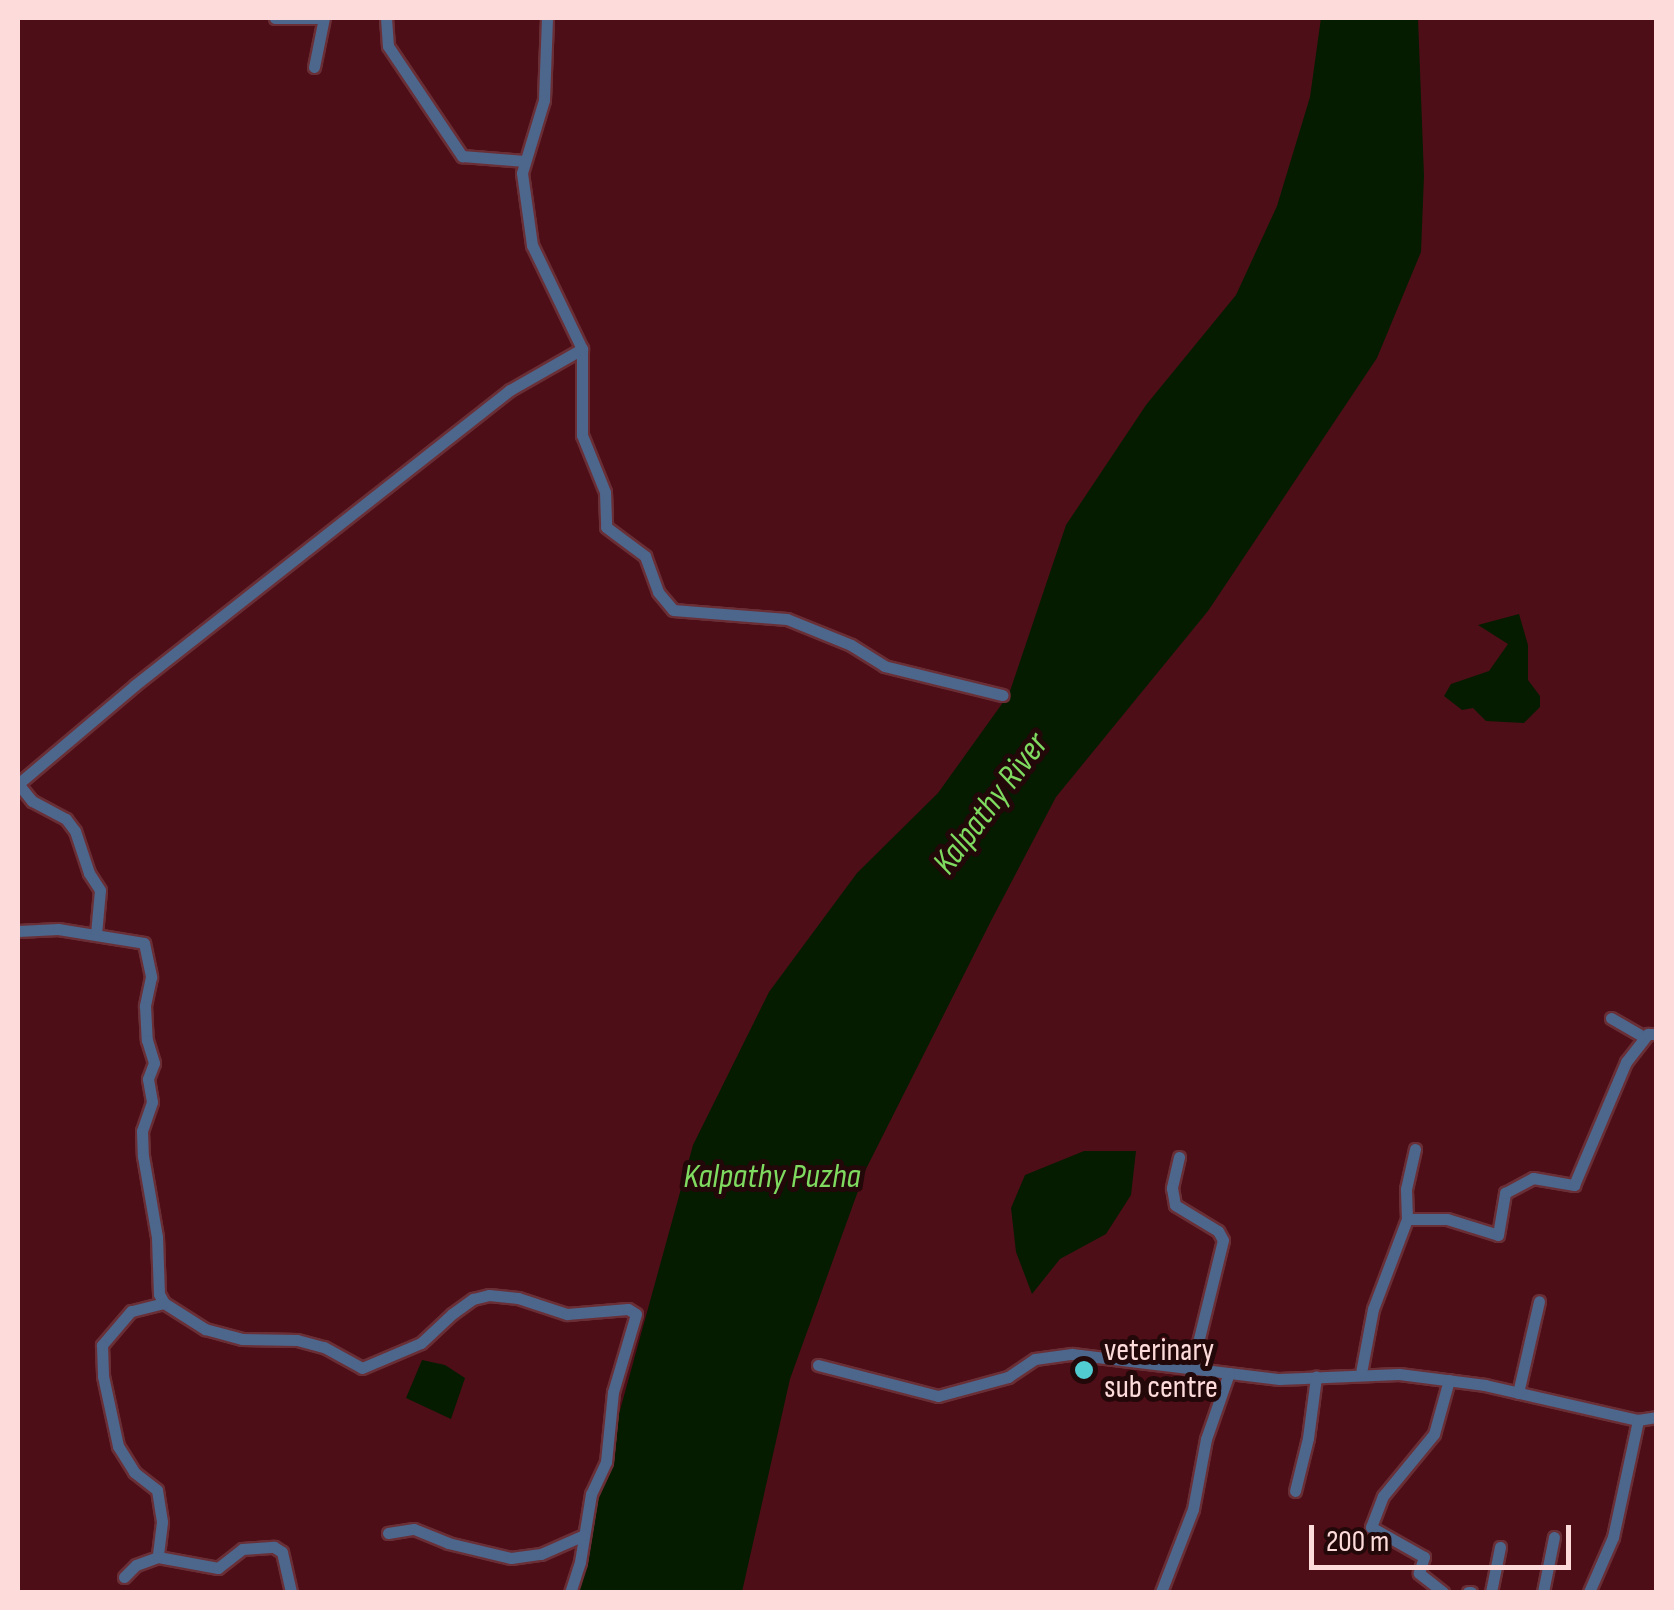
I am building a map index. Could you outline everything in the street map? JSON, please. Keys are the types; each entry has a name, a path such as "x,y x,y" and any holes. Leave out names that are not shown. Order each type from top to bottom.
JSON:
{"street":[{"path":"275,18 321,18 314,67"},
{"path":"386,18 388,46 462,156 524,161"},
{"path":"547,18 544,100 524,161 532,245 582,349 581,424 606,492 606,526 645,556 663,602 672,610 787,619 852,645 884,666 1002,695"},
{"path":"96,934 100,890 81,855 75,831 66,819 32,801 18,784 135,685 510,390 582,349"},
{"path":"18,931 96,934 144,942 150,977 145,1006 147,1040 154,1063 148,1080 152,1102 142,1131 143,1156 157,1237 159,1294 164,1303 222,1336 297,1340 324,1347 362,1368 421,1343 452,1314 474,1299 489,1295 518,1298 568,1314 634,1312 614,1392 606,1462 591,1494 570,1592"},
{"path":"1611,1018 1644,1038 1652,1034"},
{"path":"1407,1219 1447,1219 1498,1235 1505,1193 1533,1178 1574,1185 1626,1062 1652,1034"},
{"path":"1361,1372 1372,1310 1407,1219 1406,1189 1415,1149"},
{"path":"1179,1157 1172,1188 1175,1205 1218,1231 1223,1240 1192,1366"},
{"path":"1518,1392 1539,1301"},
{"path":"158,1556 164,1498 134,1472 118,1446 103,1376 102,1346 131,1311 164,1303"},
{"path":"818,1364 938,1396 992,1383 1035,1359 1116,1356 1279,1379 1361,1372 1449,1380 1638,1420 1656,1418"},
{"path":"1160,1592 1193,1509 1206,1439 1229,1373"},
{"path":"1295,1490 1308,1438 1316,1377"},
{"path":"1443,1592 1420,1573 1424,1557 1370,1527 1383,1496 1434,1434 1449,1380"},
{"path":"1589,1592 1614,1537 1638,1420"},
{"path":"388,1533 414,1529 448,1544 511,1558 540,1554 584,1535"},
{"path":"1543,1592 1554,1537"},
{"path":"124,1577 136,1565 158,1556 218,1568 242,1550 274,1547 282,1552 292,1592"},
{"path":"1491,1592 1500,1548"}],"water":[{"name":"Kalpathy Puzha","path":"1321,18 1418,18 1424,176 1421,252 1377,358 1208,611 1056,797 992,919 866,1169 790,1379 742,1592 570,1592 693,1145 769,992 857,873 938,793 1009,694 1066,525 1146,405 1236,295 1277,206 1310,97"},
{"path":"1519,614 1528,645 1528,680 1540,696 1540,707 1524,723 1486,721 1473,708 1462,710 1444,696 1451,684 1489,671 1508,644 1478,625"},
{"path":"1084,1151 1136,1151 1131,1195 1106,1234 1060,1259 1032,1294 1016,1252 1011,1208 1025,1175"},
{"path":"422,1360 445,1365 465,1378 451,1419 406,1398"}],"place":[{"name":"veterinary sub centre","path":"1084,1370"}],"water label":[{"name":"Kalpathy River","path":"991,804"}]}
